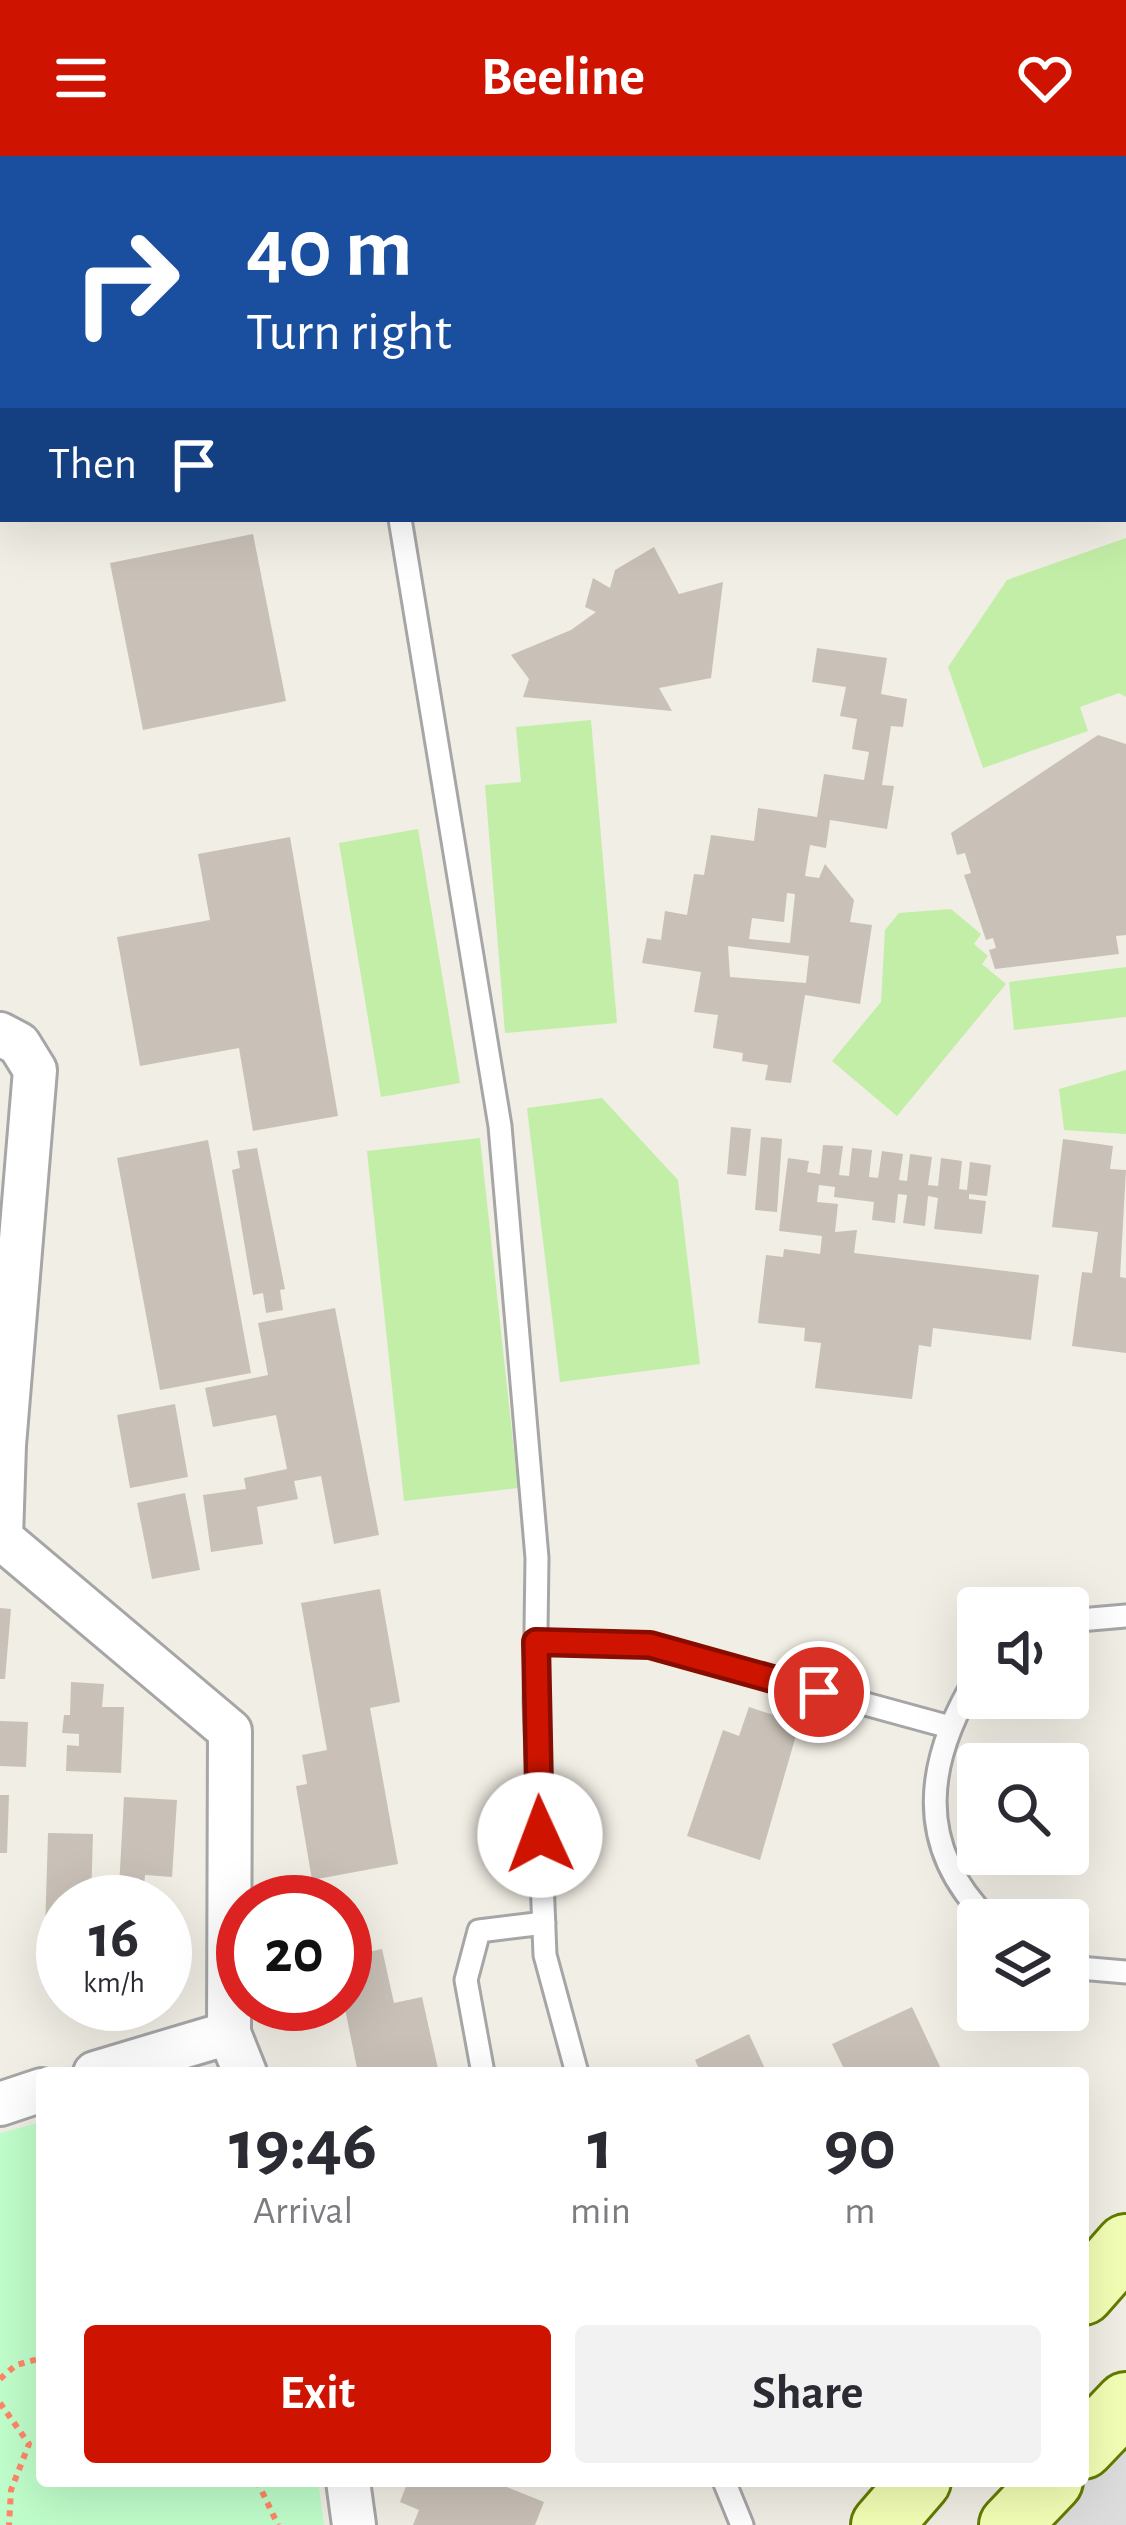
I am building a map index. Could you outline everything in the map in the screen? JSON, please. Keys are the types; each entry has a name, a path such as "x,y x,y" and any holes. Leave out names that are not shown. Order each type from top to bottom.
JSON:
{"main road":[{"path":"1089,2287 1126,2245"},
{"path":"1089,2442 1125,2405"},
{"path":"882,2525 915,2487"},
{"path":"1010,2525 1046,2487"}],"street":[{"path":"0,1034 20,1044 35,1070 4,1445 1,1538 230,1731 229,2033 243,2067"},
{"path":"114,2067 229,2033"},
{"path":"0,2104 36,2092"},
{"path":"349,2487 354,2525"}],"lane":[{"path":"400,522 500,1126 537,1558 545,1955 575,2067"},
{"path":"1089,1619 1126,1616"},
{"path":"536,1642 650,1645 946,1726"},
{"path":"957,1708 946,1726 934,1786 941,1845 968,1899"},
{"path":"482,2067 466,1980 479,1931 544,1923"},
{"path":"1089,1969 1126,1972"},
{"path":"726,2487 742,2525"}],"path":[{"path":"0,2379 16,2365 36,2360"},
{"path":"0,2403 29,2444 11,2490 9,2525"},
{"path":"260,2487 278,2525"}],"shaded area":[{"path":"1126,2428 1126,2525 1001,2525 1046,2487 1089,2487 1089,2455"}],"green space":[{"path":"1126,538 1126,697 1119,693 1080,707 1088,731 983,768 948,667 1007,580"},
{"path":"591,720 617,1023 505,1033 485,785 521,782 516,727"},
{"path":"418,829 460,1083 381,1097 339,843"},
{"path":"951,909 981,934 974,944 988,956 982,964 1006,984 897,1116 832,1061 881,1002 885,930 899,913"},
{"path":"1126,967 1126,1017 1014,1030 1009,982"},
{"path":"1126,1070 1126,1134 1064,1130 1059,1089"},
{"path":"602,1098 678,1180 700,1364 560,1382 527,1108"},
{"path":"480,1138 518,1488 404,1501 367,1151"},
{"path":"36,2124 36,2487 319,2487 324,2525 0,2525 0,2133"}],"building":[{"path":"253,534 286,701 143,730 110,563"},
{"path":"654,547 679,594 723,582 711,678 659,688 672,711 523,697 529,679 511,655 571,630 596,612 585,607 593,578 610,588 615,570"},
{"path":"817,648 887,658 881,694 907,699 903,727 891,726 882,785 894,786 887,829 830,820 826,848 810,845 805,876 819,878 825,864 854,900 850,922 872,925 860,1004 805,995 791,1083 765,1080 768,1065 742,1061 743,1053 713,1048 718,1015 694,1012 701,972 642,963 647,938 661,940 665,911 687,915 694,874 704,875 711,835 754,841 758,808 817,817 824,774 864,780 869,752 852,749 857,719 840,716 846,687 812,682","holes":["787,893 795,894 790,943 749,939 752,918 784,922","728,946 809,956 806,983 730,977"]},
{"path":"1098,735 1126,744 1126,935 1116,936 1119,954 995,969 989,950 996,948 993,938 986,940 964,875 971,873 965,853 957,855 951,833"},
{"path":"290,837 338,1116 253,1131 239,1048 140,1066 117,937 210,920 198,854"},
{"path":"731,1127 751,1129 746,1176 727,1174"},
{"path":"761,1137 782,1139 777,1212 755,1210"},
{"path":"1063,1139 1113,1146 1110,1169 1126,1170 1120,1277 1126,1278 1126,1353 1072,1346 1082,1272 1092,1273 1098,1232 1052,1227"},
{"path":"208,1140 251,1373 160,1390 117,1158"},
{"path":"823,1145 843,1146 839,1175 849,1176 852,1148 872,1150 869,1177 878,1178 882,1151 903,1154 899,1180 907,1181 910,1154 932,1157 928,1185 938,1186 941,1158 962,1161 959,1189 967,1190 970,1162 991,1165 987,1196 969,1194 969,1199 986,1201 982,1234 934,1229 938,1198 928,1196 925,1226 903,1223 907,1195 898,1194 895,1223 872,1220 874,1202 834,1197 835,1187 819,1185 817,1202 838,1204 835,1232 857,1230 854,1253 1039,1275 1031,1340 933,1328 931,1347 919,1345 912,1399 815,1388 821,1343 804,1341 805,1328 758,1323 766,1255 783,1257 784,1249 820,1254 822,1236 779,1231 788,1158 809,1161 807,1172 820,1174"},
{"path":"257,1148 285,1289 280,1290 283,1310 266,1313 263,1293 253,1295 232,1170 240,1168 237,1151"},
{"path":"335,1308 379,1535 334,1544 321,1476 294,1481 298,1499 257,1507 263,1544 211,1552 203,1495 246,1489 244,1478 287,1469 276,1415 213,1427 205,1388 268,1375 258,1323"},
{"path":"175,1404 188,1477 130,1488 117,1415"},
{"path":"185,1493 200,1570 152,1579 137,1503"},
{"path":"380,1589 400,1702 370,1708 398,1864 311,1875 296,1786 307,1784 302,1755 327,1750 301,1603"},
{"path":"0,1608 11,1609 5,1679 0,1679"},
{"path":"71,1682 104,1684 102,1707 124,1707 121,1773 66,1771 67,1745 79,1746 79,1734 62,1733 64,1715 70,1715"},
{"path":"749,1707 792,1721 789,1730 797,1732 760,1860 687,1836 723,1730 739,1736"},
{"path":"0,1721 28,1722 26,1767 0,1766"},
{"path":"0,1795 9,1795 7,1853 0,1853"},
{"path":"124,1797 177,1800 172,1875 120,1875"},
{"path":"48,1833 93,1834 92,1875 47,1875"},
{"path":"382,1949 394,2003 422,1997 438,2067 357,2067 349,2031 372,2031 372,1951"},
{"path":"912,2007 940,2067 843,2067 832,2044"},
{"path":"749,2034 764,2067 698,2067 695,2060"},
{"path":"406,2487 507,2487 544,2502 535,2525 413,2525 419,2510 400,2502"}],"route":[{"path":"540,1835 536,1642 650,1645 819,1692"}]}
